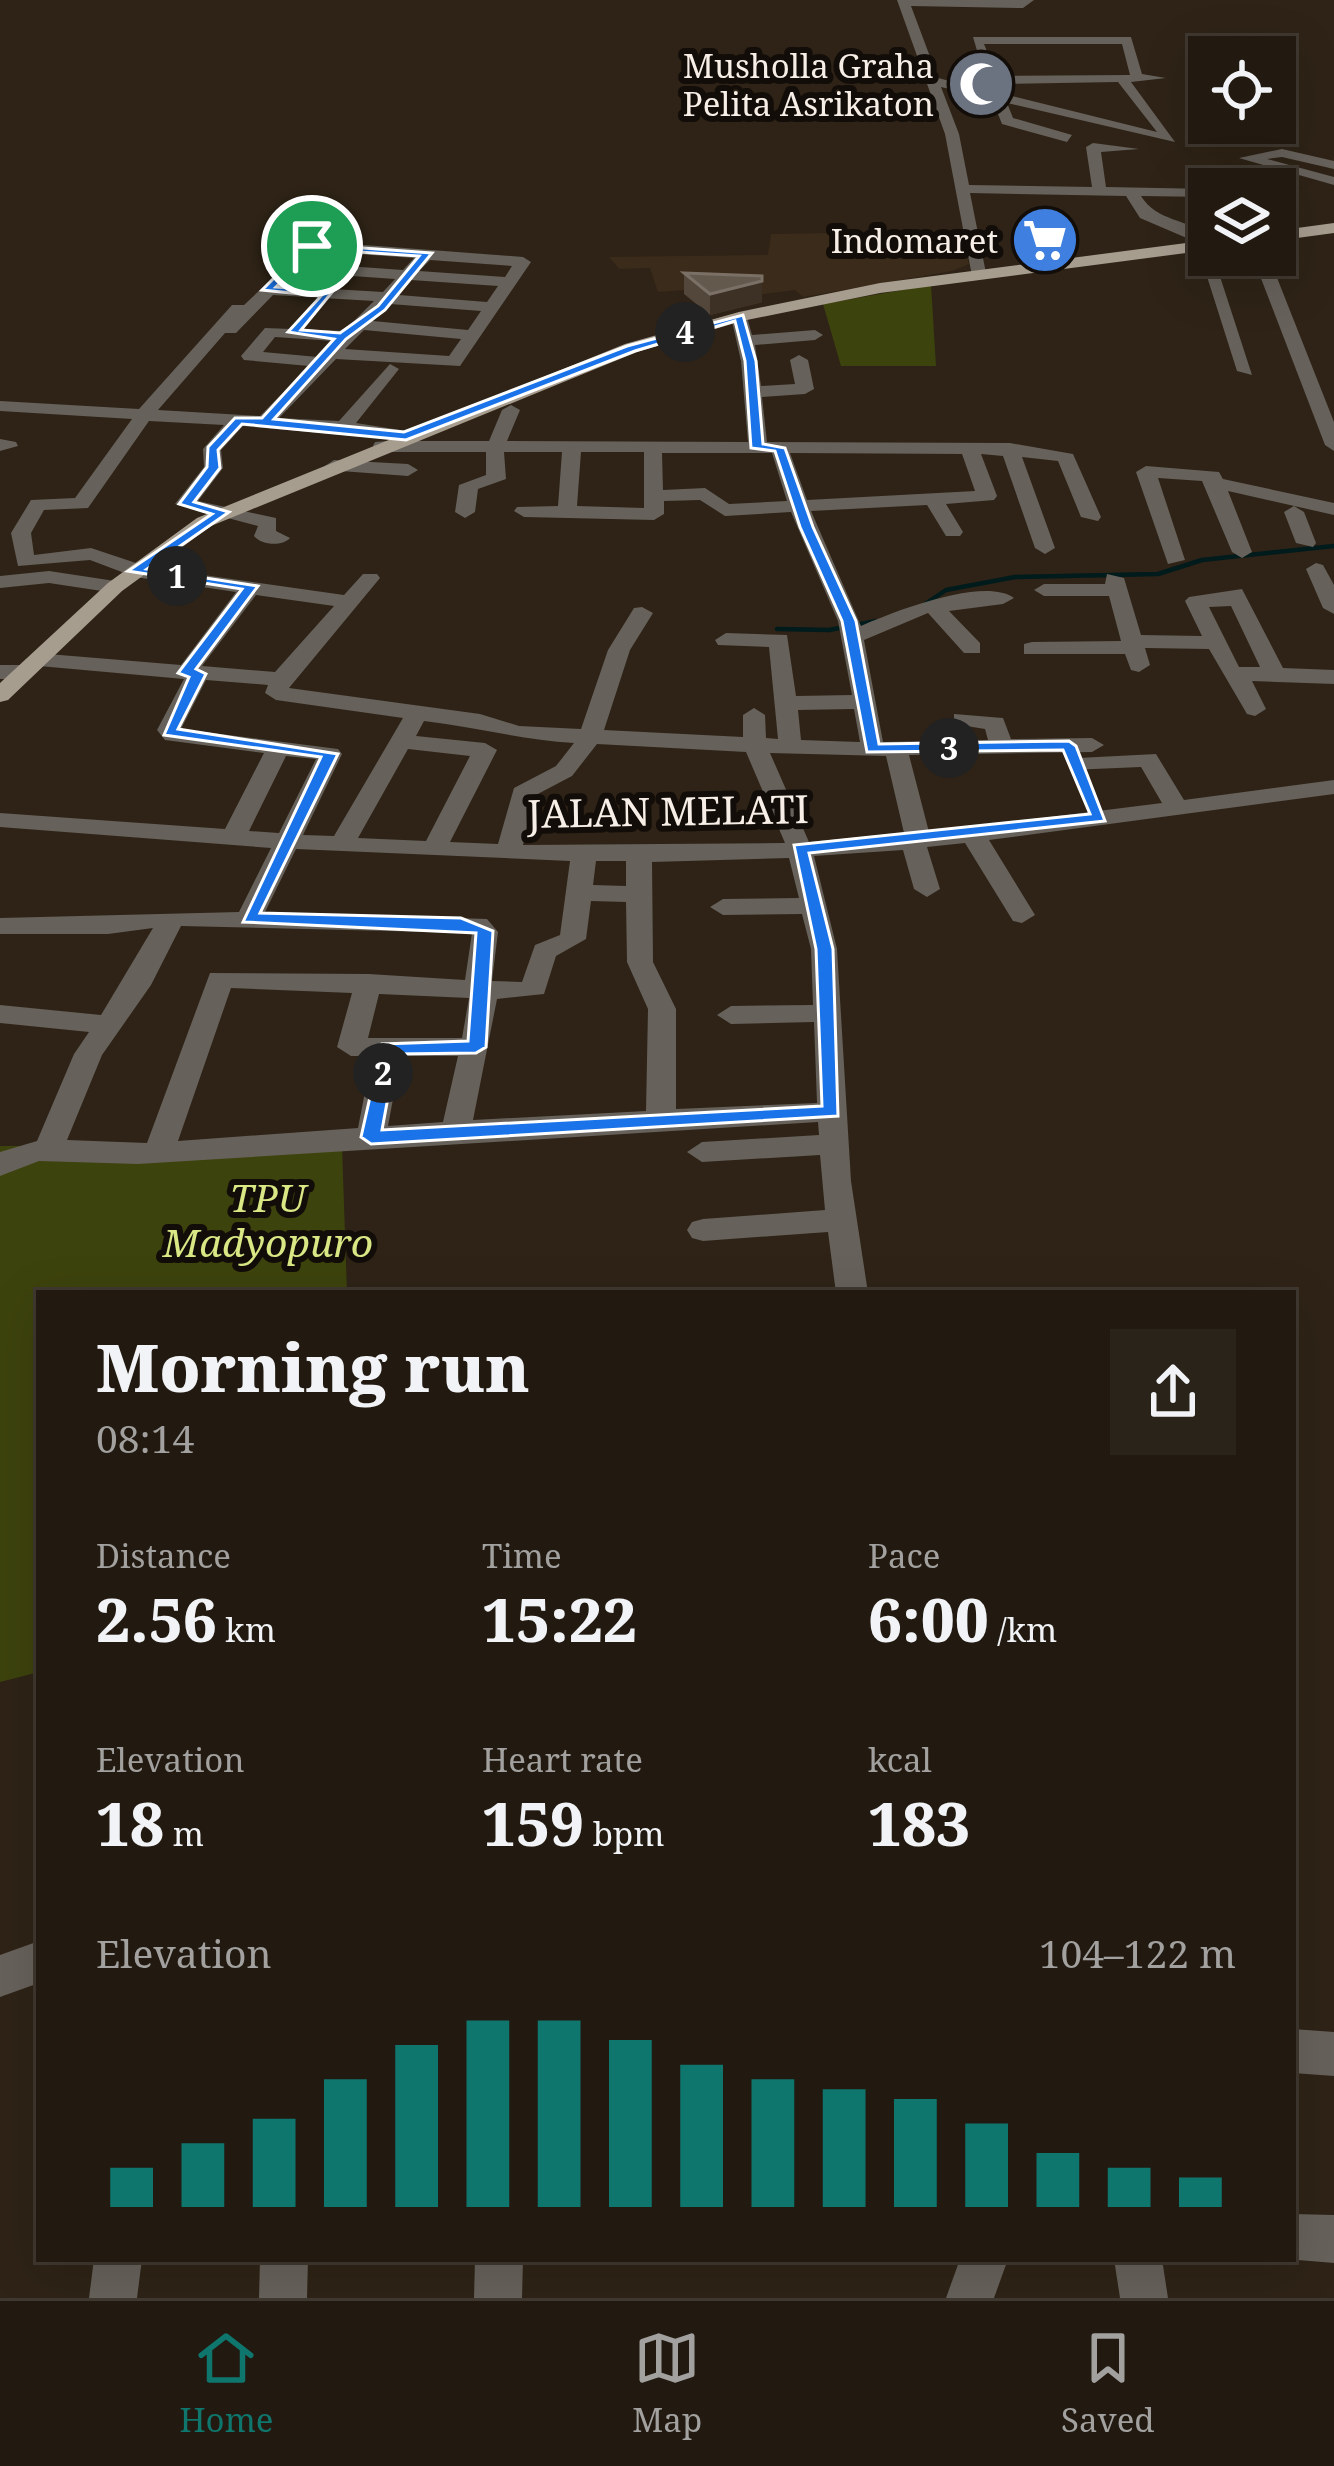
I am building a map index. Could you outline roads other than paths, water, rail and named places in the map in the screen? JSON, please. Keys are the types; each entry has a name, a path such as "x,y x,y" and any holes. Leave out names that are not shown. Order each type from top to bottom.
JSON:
{"main road":[{"path":"1296,233 1334,228"},
{"path":"0,694 20,668 115,587 223,512 631,348 740,317 978,273 1188,247"}],"street":[{"path":"903,1 1023,5 1028,0"},
{"path":"903,1 925,38 966,189 978,273"},
{"path":"934,82 999,99 1079,119 1160,141 1170,139 1130,72 1130,41 977,40 983,58 999,99 1009,123 1067,138"},
{"path":"983,58 1160,78"},
{"path":"992,80 1085,79 1130,72"},
{"path":"1016,80 1084,97"},
{"path":"1128,107 1151,113"},
{"path":"1334,165 1279,152 1246,158 1334,181"},
{"path":"1100,192 1094,160 1129,155"},
{"path":"966,189 1188,192"},
{"path":"1132,191 1144,214 1188,230"},
{"path":"302,245 212,335 144,415 81,504 40,503 21,533 25,562 91,554 137,570 352,602"},
{"path":"230,329 314,246 522,260 508,283 454,362 250,356 271,332 311,313 391,298 491,307"},
{"path":"265,422 342,336 362,326 391,298 427,253"},
{"path":"289,267 508,283"},
{"path":"1216,276 1246,370"},
{"path":"1268,276 1334,445"},
{"path":"267,290 342,336"},
{"path":"740,317 745,341"},
{"path":"362,326 472,335"},
{"path":"745,341 815,335"},
{"path":"745,341 783,360 805,389 753,392"},
{"path":"753,392 783,360"},
{"path":"344,427 390,369"},
{"path":"753,392 768,448 799,505 851,629 864,702 915,839 927,890"},
{"path":"2,408 344,427 406,436"},
{"path":"465,512 469,484 496,479 495,448 511,410"},
{"path":"239,420 212,449 214,468 186,502 269,522 264,536 280,538"},
{"path":"382,446 495,448 520,439 572,448 653,448 695,441 768,448 890,475 934,500 952,532"},
{"path":"567,513 572,448"},
{"path":"524,511 654,514 653,448"},
{"path":"652,496 705,494 720,509 799,505 969,448 1010,449 1066,458 1091,517"},
{"path":"934,500 987,496 969,448"},
{"path":"1010,449 1045,548"},
{"path":"334,466 408,470"},
{"path":"1175,560 1146,472 1212,476 1242,551"},
{"path":"1213,488 1334,509"},
{"path":"1213,488 1334,520"},
{"path":"1294,512 1306,543"},
{"path":"1316,569 1334,608"},
{"path":"0,582 49,577 115,587"},
{"path":"370,578 281,679 279,698 487,722 517,733 884,749 1002,748 1086,776 1148,759 1176,807"},
{"path":"249,918 330,754 169,732 192,673 252,586"},
{"path":"1044,590 1118,592"},
{"path":"1076,610 1118,592"},
{"path":"1118,592 1135,651"},
{"path":"1275,675 1237,596 1196,602 1228,670 1238,674 1334,677"},
{"path":"851,629 932,605 1003,598"},
{"path":"932,605 972,648"},
{"path":"508,851 523,794 566,770 589,736 626,629 642,613"},
{"path":"726,640 778,635 790,746"},
{"path":"1032,649 1135,651 1216,643"},
{"path":"20,668 281,679"},
{"path":"1238,674 1255,709"},
{"path":"787,703 864,702"},
{"path":"341,844 417,713"},
{"path":"754,716 755,745 800,849 817,906 839,1220 851,1290"},
{"path":"962,718 994,723 1002,748"},
{"path":"399,741 485,750 434,849"},
{"path":"233,838 278,749"},
{"name":"JALAN MELATI","path":"0,820 434,849 756,852 970,832 1086,776 1176,807 1334,788"},
{"path":"970,832 1022,916"},
{"path":"155,1153 167,1134 220,979 534,988 544,950 573,939 584,852"},
{"path":"756,852 766,906"},
{"path":"639,854 640,962 662,1009 661,1120"},
{"path":"578,893 639,894"},
{"path":"723,907 817,906"},
{"path":"45,1153 67,1114 88,1054 137,985 172,918"},
{"path":"0,926 90,927 172,918 478,925 485,932 476,1047 456,1129"},
{"path":"369,982 350,1046 476,1047"},
{"path":"731,1015 826,1013"},
{"path":"0,1014 107,1025"},
{"path":"371,1137 388,1048"},
{"path":"0,1166 16,1156 45,1153 155,1153 456,1129 832,1112"},
{"path":"702,1152 833,1144"},
{"path":"703,1230 839,1220"},
{"path":"0,1976 36,1963"},
{"path":"1296,2051 1334,2054"},
{"path":"1296,2238 1334,2239"},
{"path":"113,2298 118,2262"},
{"path":"283,2298 284,2262"},
{"path":"498,2298 499,2262"},
{"path":"970,2298 983,2262"},
{"path":"1138,2262 1144,2298"}],"waterway":[{"path":"925,604 946,590 1015,577 1158,574 1202,560 1334,546"},
{"path":"777,629 829,630 876,621"}],"place":[{"name":"Musholla Graha Pelita Asrikaton","path":"981,84"},
{"name":"Indomaret","path":"1045,240"}],"park label":[{"name":"TPU Madyopuro","path":"268,1218"}]}
